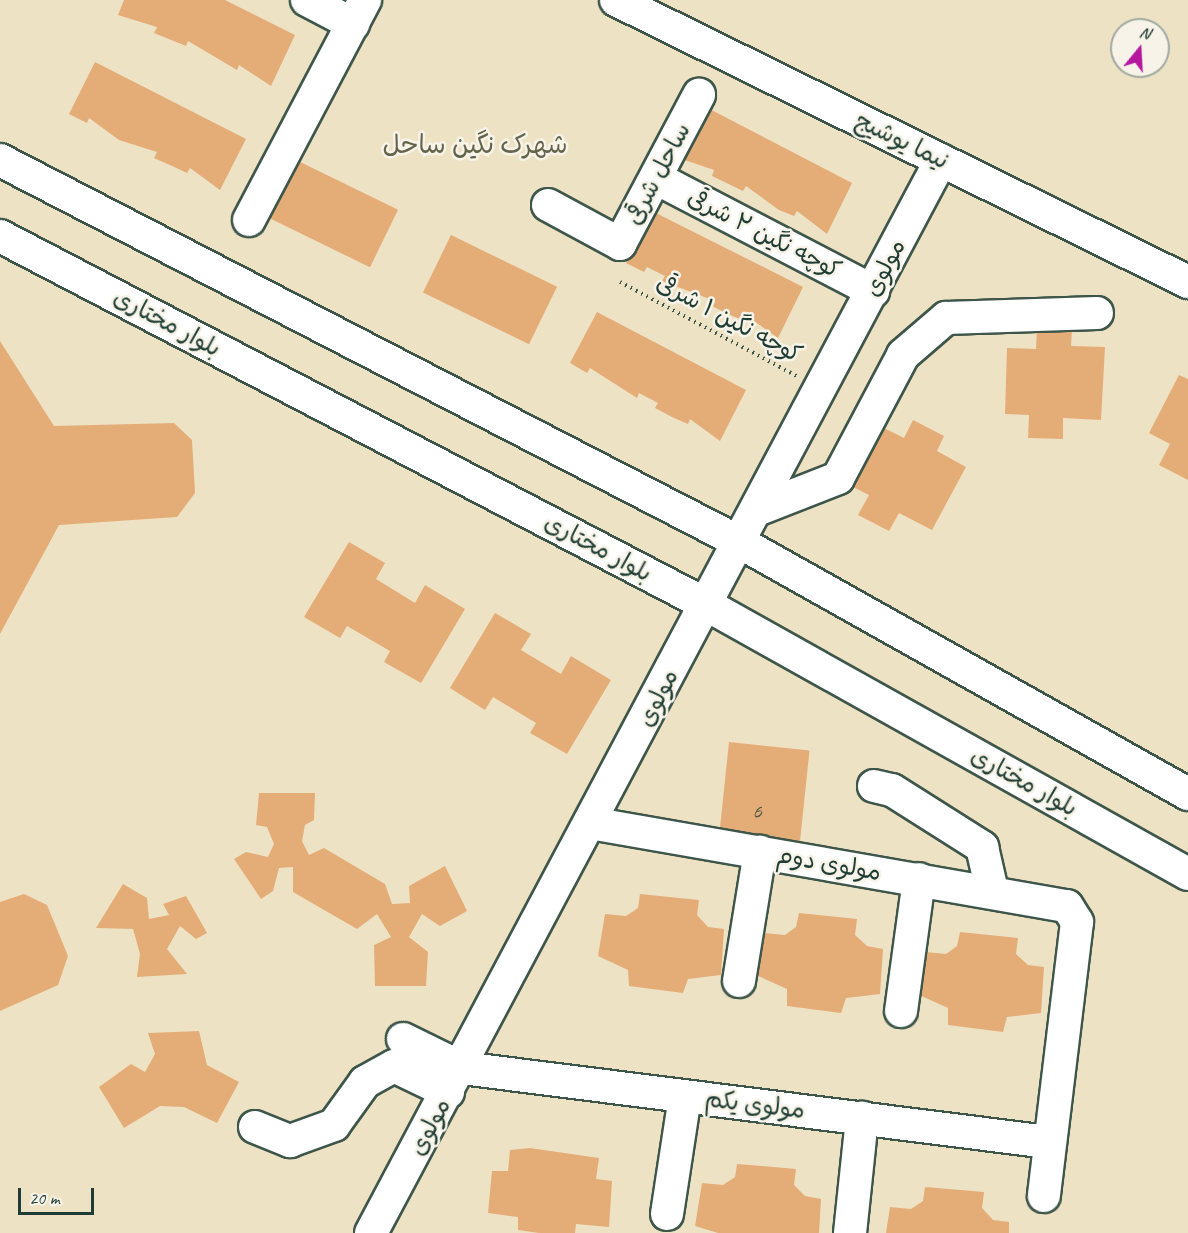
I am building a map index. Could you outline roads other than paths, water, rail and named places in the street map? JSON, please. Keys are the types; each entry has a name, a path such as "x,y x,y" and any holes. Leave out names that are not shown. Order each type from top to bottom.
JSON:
{"street":[{"path":"249,220 359,12 307,0"},
{"name":"نیما یوشیج","path":"616,0 1188,282"},
{"name":"ساحل شرقی","path":"548,205 620,244 699,95"},
{"path":"0,160 741,543 1188,794"},
{"name":"مولوی","path":"371,1233 741,543 941,160"},
{"name":"کوچه نگین ۲ شرقی","path":"656,178 873,291"},
{"name":"بلوار مختاری","path":"0,236 707,605 1188,874"},
{"path":"759,509 838,478 903,355 946,318 1097,313"},
{"path":"874,786 892,790 982,847 992,891"},
{"name":"مولوی دوم","path":"590,823 992,891 1067,906 1077,922 1048,1142"},
{"path":"739,981 760,852"},
{"path":"901,1011 919,879"},
{"path":"403,1039 455,1080"},
{"path":"255,1127 290,1141 334,1125 365,1082 394,1066 455,1080"},
{"name":"مولوی یکم","path":"455,1080 685,1096 1048,1142"},
{"path":"668,1214 685,1096"},
{"path":"849,1233 862,1119"},
{"path":"1044,1196 1048,1142"}],"district":[{"name":"شهرک نگین ساحل","path":"475,145"}]}
